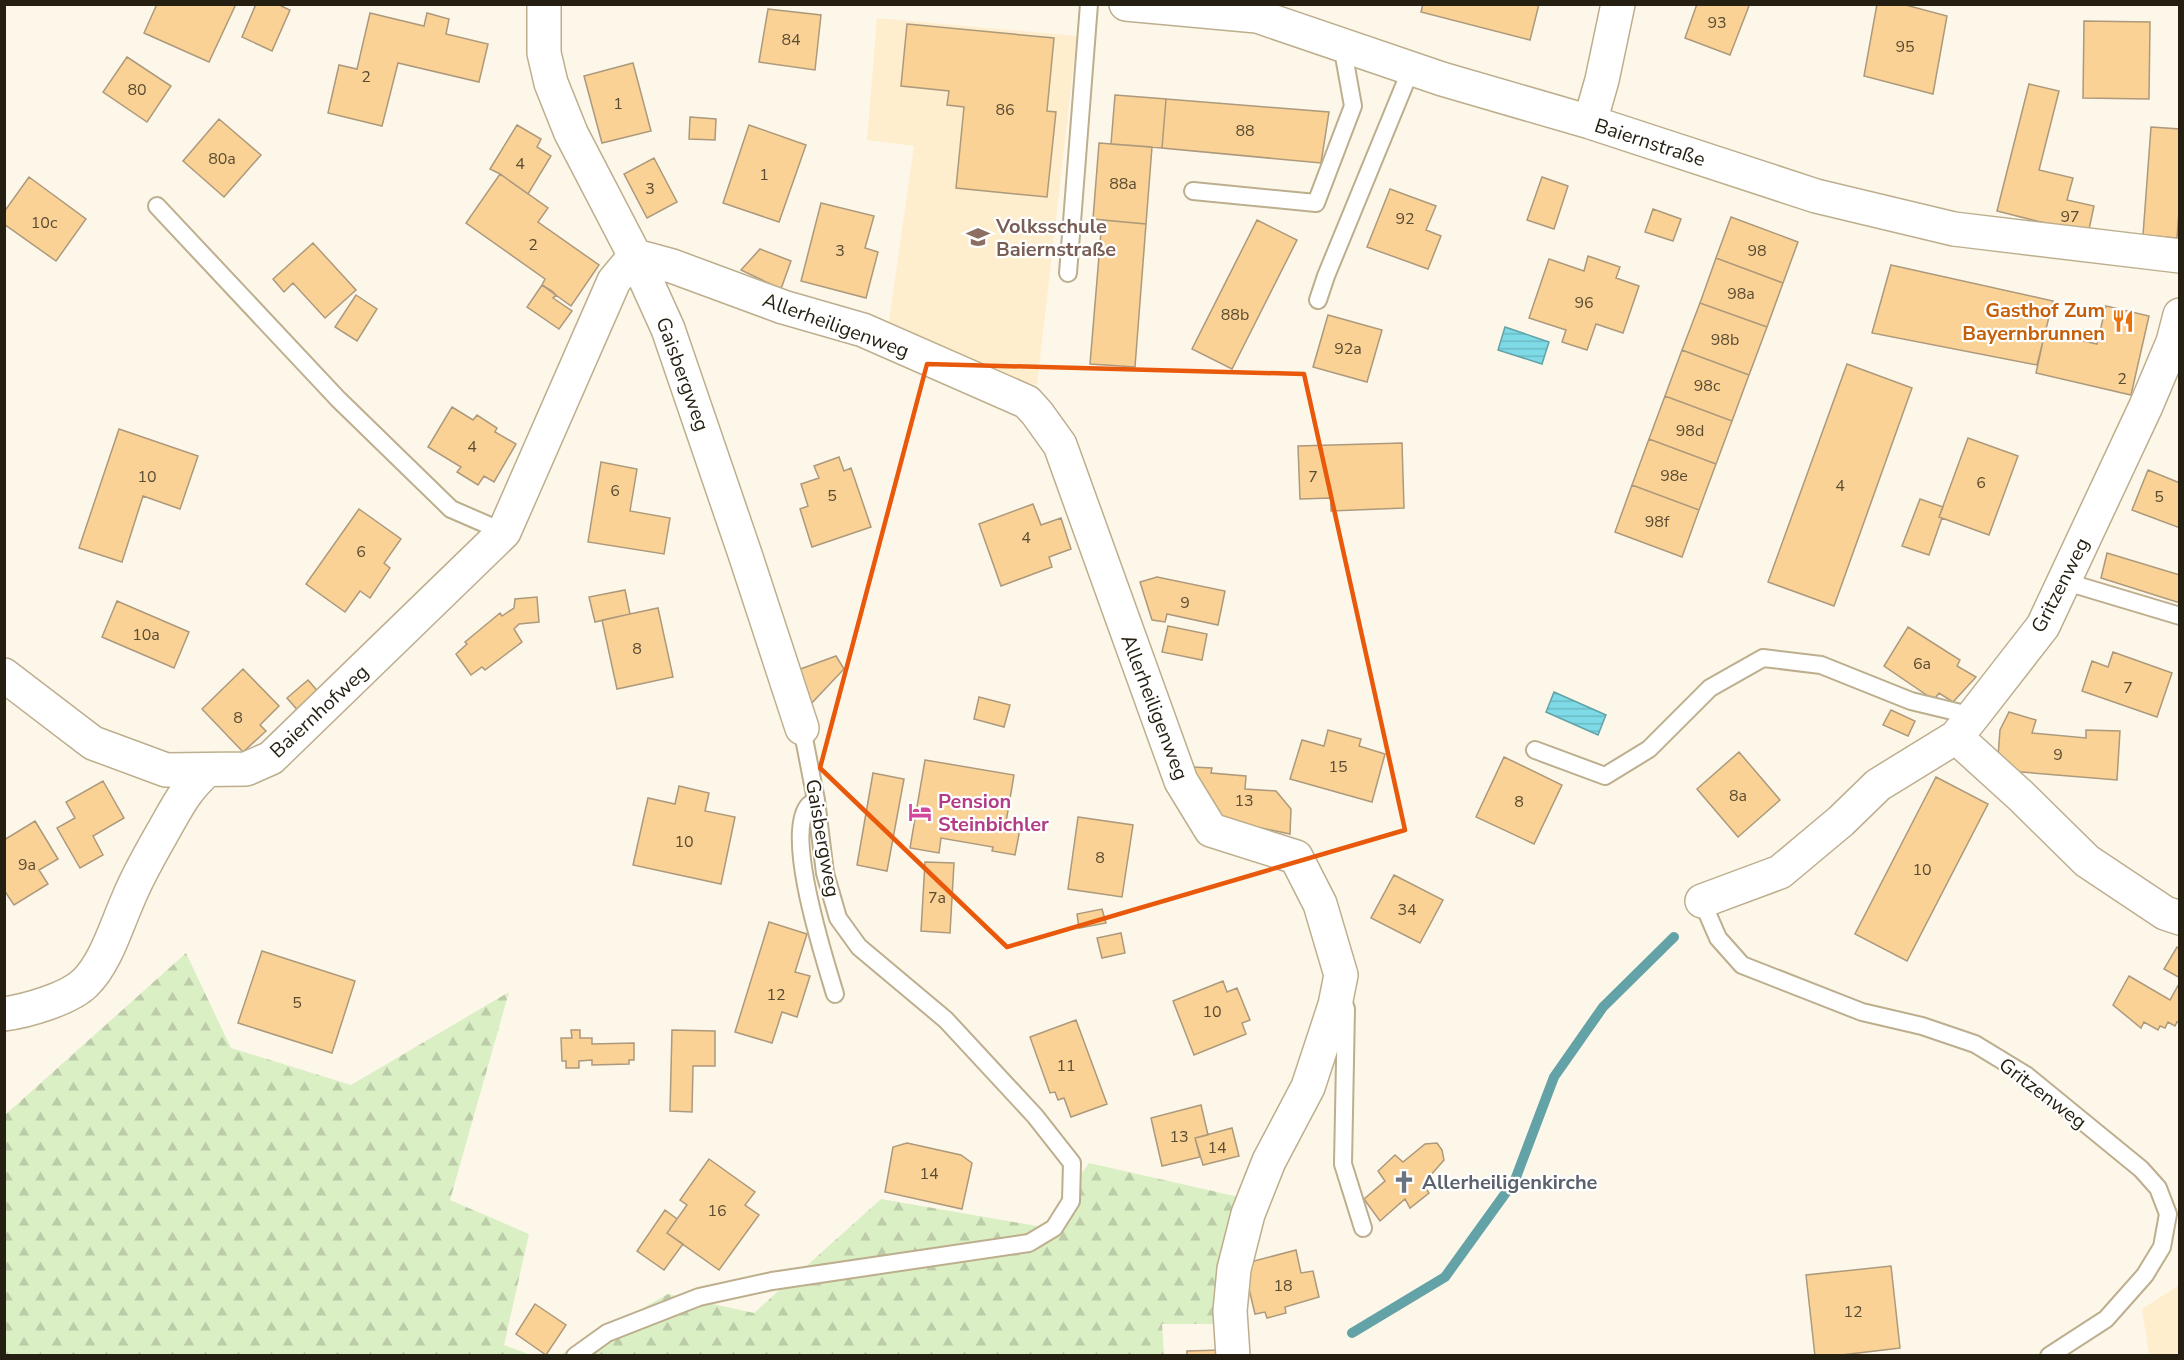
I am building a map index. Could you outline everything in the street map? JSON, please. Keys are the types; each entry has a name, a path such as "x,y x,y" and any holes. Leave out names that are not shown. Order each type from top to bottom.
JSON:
{"street":[{"name":"Gaisbergweg","path":"544,4 544,53 550,83 571,133 635,256 668,329 742,543 802,728"},
{"name":"Baiernstraße","path":"1126,4 1257,16 1411,69 1590,122 1816,196 1954,229 2180,256"},
{"path":"1590,122 1602,80 1618,4"},
{"name":"Baiernhofweg","path":"4,675 93,742 166,770 246,769 271,758 504,532 614,280 635,256"},
{"name":"Allerheiligenweg","path":"635,256 672,266 783,307 863,330 1027,402 1037,412 1060,445 1181,781 1210,830 1296,857 1320,904 1341,975 1335,1005 1308,1087 1269,1161 1248,1215 1234,1269 1230,1311 1233,1356"},
{"path":"2180,272 2180,280"},
{"name":"Gritzenweg","path":"1965,727 2043,626 2146,406 2173,342 2180,315"},
{"path":"1702,901 1779,872 1841,821 1878,785 1965,727 2021,796 2087,861 2165,913 2180,918"},
{"path":"4,1014 45,1004 85,984 95,971 110,942 131,891 179,802 190,785 207,770"}],"lane":[{"path":"1068,273 1089,4"},
{"path":"1193,191 1316,203 1353,106 1342,45"},
{"path":"1318,300 1411,69"},
{"path":"157,206 338,399 451,509 504,532"},
{"path":"2063,581 2180,616"},
{"path":"1535,750 1605,776 1649,749 1710,688 1763,658 1821,665 1911,701 1965,727"},
{"name":"Gaisbergweg","path":"575,1356 607,1333 699,1297 806,1275 1029,1243 1054,1228 1071,1201 1072,1163 1035,1116 946,1020 859,947 837,918 825,873 816,800 802,728"},
{"path":"816,800 807,806 802,825 802,867 813,921 835,994"},
{"name":"Gritzenweg","path":"1702,901 1718,938 1742,965 1862,1011 1922,1026 1975,1044 2026,1075 2141,1170 2158,1188 2168,1214 2162,1246 2145,1275 2106,1319 2049,1356"},
{"path":"1338,988 1346,1009 1343,1164 1363,1228"}],"highlighted area":[{"path":"927,364 1304,374 1405,830 1007,947 820,768"}],"shaded area":[{"name":"Volksschule Baiernstraße","path":"877,18 1077,36 1037,385 934,358 888,328 914,146 867,140"},
{"path":"2179,1285 2179,1355 2149,1355 2142,1309"}],"green space":[{"path":"186,953 231,1048 351,1085 509,992 450,1200 529,1234 504,1345 531,1355 5,1355 5,1115"},
{"path":"1089,1163 1239,1197 1216,1324 1162,1324 1164,1355 558,1356 668,1294 754,1313 881,1199 1043,1227"}],"water":[{"path":"1505,327 1549,342 1542,364 1498,350"},
{"path":"1554,692 1606,715 1598,735 1546,712"}],"building":[{"path":"157,4 236,4 209,62 144,33"},
{"path":"256,4 277,4 290,10 272,51 242,37"},
{"path":"1423,4 1539,4 1530,40 1421,12"},
{"path":"1697,4 1744,4 1749,6 1730,55 1685,38"},
{"path":"1877,4 1902,4 1947,16 1933,94 1864,76"},
{"path":"768,9 821,15 815,70 759,62"},
{"path":"370,13 424,26 427,13 449,19 446,34 488,44 479,82 398,63 382,126 328,113 339,65 357,69"},
{"path":"2084,21 2150,22 2149,99 2083,98"},
{"path":"907,24 1054,38 1047,111 1056,112 1047,197 956,188 964,107 947,105 949,91 901,86"},
{"path":"127,57 171,86 147,122 103,92"},
{"path":"633,63 651,131 602,143 584,76"},
{"path":"2029,84 2059,91 2039,170 2073,178 2067,200 2094,206 2088,234 1997,211"},
{"path":"1115,95 1166,99 1162,148 1111,144"},
{"path":"1166,99 1329,112 1321,163 1162,148"},
{"path":"690,117 716,119 715,140 689,139"},
{"path":"219,119 261,155 224,197 183,161"},
{"path":"517,125 541,139 537,147 551,156 528,194 490,169"},
{"path":"749,125 806,145 779,222 723,203"},
{"path":"2151,127 2180,129 2180,199 2177,238 2143,235"},
{"path":"1099,143 1152,147 1146,224 1093,219"},
{"path":"654,158 677,202 647,218 624,174"},
{"path":"500,174 548,208 538,222 599,265 571,306 542,285 545,279 466,223"},
{"path":"29,177 86,219 56,261 4,224 4,212"},
{"path":"1542,177 1568,186 1554,229 1527,220"},
{"path":"1390,189 1436,206 1426,230 1441,236 1428,269 1367,247"},
{"path":"821,203 874,216 865,248 878,252 866,298 801,281"},
{"path":"1653,209 1681,219 1673,241 1645,232"},
{"path":"1731,217 1798,242 1783,283 1716,258"},
{"path":"1102,220 1146,224 1135,367 1090,364"},
{"path":"1257,220 1297,240 1232,369 1192,349"},
{"path":"313,243 356,290 325,318 293,283 284,292 273,279"},
{"path":"760,249 791,261 781,289 741,270"},
{"path":"1588,256 1620,267 1616,278 1639,286 1623,333 1596,324 1587,350 1562,342 1566,330 1529,318 1549,259 1584,271"},
{"path":"1716,258 1783,283 1767,327 1700,303"},
{"path":"1891,265 2053,301 2037,365 1872,333"},
{"path":"542,285 556,295 553,298 572,311 559,329 527,307"},
{"path":"356,295 377,309 357,341 335,327"},
{"path":"1700,303 1767,327 1749,375 1682,350"},
{"path":"2106,306 2149,316 2131,395 2036,373 2045,332 2097,344"},
{"path":"1328,315 1382,330 1367,382 1313,367"},
{"path":"1682,350 1749,375 1732,421 1665,396"},
{"path":"1847,364 1912,388 1834,606 1768,582"},
{"path":"1665,396 1732,421 1716,464 1649,439"},
{"path":"452,407 473,420 477,415 497,428 495,432 516,444 494,482 484,476 478,485 457,472 461,467 428,447"},
{"path":"119,429 198,456 180,509 143,496 122,562 79,548"},
{"path":"1968,438 2018,456 1989,535 1939,517"},
{"path":"1649,439 1716,464 1699,510 1632,485"},
{"path":"1402,443 1404,508 1331,511 1331,498 1300,499 1298,446"},
{"path":"839,457 844,471 851,468 871,527 812,547 800,509 808,506 801,484 819,478 814,466"},
{"path":"601,462 637,469 630,511 670,518 664,554 588,542"},
{"path":"2148,470 2180,483 2180,528 2132,510"},
{"path":"1632,485 1699,510 1682,557 1615,532"},
{"path":"1920,499 1943,507 1939,517 1942,518 1929,555 1902,546"},
{"path":"1033,504 1041,525 1061,518 1071,549 1049,557 1052,567 1001,586 979,524"},
{"path":"359,509 401,539 384,563 390,568 370,598 360,591 345,612 306,584"},
{"path":"2107,553 2180,575 2180,603 2101,578"},
{"path":"1157,577 1225,591 1218,625 1167,614 1165,622 1152,620 1140,582"},
{"path":"625,590 630,614 595,622 589,597"},
{"path":"537,597 539,622 519,624 514,629 522,642 485,670 482,667 471,675 456,654 467,644 465,642 500,613 502,616 514,608 515,599"},
{"path":"117,601 189,632 174,668 102,637"},
{"path":"658,608 673,677 617,689 602,620"},
{"path":"1168,626 1207,634 1202,660 1162,652"},
{"path":"1908,627 1960,660 1957,666 1976,677 1953,702 1939,693 1934,700 1884,666"},
{"path":"2113,652 2172,673 2157,717 2082,691 2092,661 2108,667"},
{"path":"836,656 844,669 808,707 795,671"},
{"path":"243,669 279,706 260,725 266,731 243,752 202,709"},
{"path":"308,680 327,702 306,720 287,698"},
{"path":"979,697 1010,705 1004,727 974,719"},
{"path":"1891,710 1915,721 1908,736 1883,725"},
{"path":"2009,712 2036,720 2032,733 2086,738 2086,730 2120,731 2117,780 1997,770 2000,730"},
{"path":"1328,730 1361,739 1359,746 1385,754 1372,802 1290,779 1302,740 1324,746"},
{"path":"1739,752 1780,800 1738,837 1697,789"},
{"path":"1504,757 1562,785 1534,844 1476,817"},
{"path":"925,760 1014,775 1006,822 1021,824 1015,855 992,851 993,847 941,838 939,853 910,848"},
{"path":"1192,767 1212,768 1211,773 1246,776 1245,789 1276,791 1291,809 1290,834 1214,818"},
{"path":"873,773 904,779 887,871 857,865"},
{"path":"1936,777 1988,804 1907,961 1855,934"},
{"path":"103,781 124,818 93,836 103,855 80,868 57,828 75,818 66,802"},
{"path":"679,786 709,793 705,811 735,817 721,884 633,865 648,798 675,804"},
{"path":"1078,817 1133,825 1122,897 1068,889"},
{"path":"35,821 58,859 39,870 48,884 14,905 4,890 4,840"},
{"path":"925,862 954,863 950,933 921,931"},
{"path":"1394,875 1443,900 1420,943 1371,918"},
{"path":"1102,909 1106,923 1079,928 1077,914"},
{"path":"769,922 807,934 795,972 810,976 797,1017 782,1012 772,1043 735,1032"},
{"path":"1121,933 1125,953 1102,958 1097,938"},
{"path":"2177,947 2180,949 2180,978 2164,969"},
{"path":"262,951 355,981 332,1053 238,1023"},
{"path":"2129,976 2170,1000 2180,982 2180,1023 2177,1022 2175,1026 2168,1022 2165,1028 2160,1026 2158,1030 2144,1022 2141,1028 2113,1005"},
{"path":"1223,981 1227,992 1237,988 1250,1020 1242,1023 1246,1034 1194,1055 1173,1001"},
{"path":"1076,1020 1107,1104 1071,1117 1064,1098 1058,1100 1055,1092 1050,1093 1030,1037"},
{"path":"571,1030 580,1030 580,1038 592,1038 592,1044 634,1043 634,1060 629,1060 629,1064 592,1065 592,1060 579,1061 579,1068 566,1068 566,1061 562,1061 561,1038 572,1038"},
{"path":"672,1030 715,1031 715,1066 693,1066 692,1112 670,1111"},
{"path":"1201,1105 1208,1135 1195,1138 1200,1157 1162,1166 1151,1118"},
{"path":"1232,1128 1239,1156 1203,1165 1195,1138"},
{"path":"907,1143 961,1155 972,1163 962,1209 885,1192 893,1147"},
{"name":"Allerheiligenkirche","path":"1437,1143 1442,1150 1444,1160 1423,1184 1429,1193 1410,1208 1405,1199 1380,1221 1364,1199 1385,1181 1378,1171 1395,1155 1403,1162 1425,1144"},
{"path":"709,1159 755,1192 745,1205 759,1215 719,1270 667,1233 687,1205 680,1200"},
{"path":"665,1210 677,1219 667,1233 683,1244 664,1270 637,1251"},
{"path":"1296,1250 1301,1273 1313,1271 1319,1297 1285,1307 1286,1313 1267,1318 1265,1312 1255,1314 1243,1264"},
{"path":"1891,1266 1900,1348 1815,1356 1806,1275"},
{"path":"535,1304 566,1325 546,1355 516,1334"},
{"path":"1221,1350 1221,1356 1187,1356 1187,1351"}],"waterway":[{"path":"1352,1333 1445,1277 1515,1180 1554,1077 1603,1007 1674,937"}],"place":[{"name":"Volksschule Baiernstraße","path":"978,237"},
{"name":"Gasthof Zum Bayernbrunnen","path":"2123,321"},
{"name":"Pension Steinbichler","path":"920,812"},
{"name":"Allerheiligenkirche","path":"1404,1182"}]}
